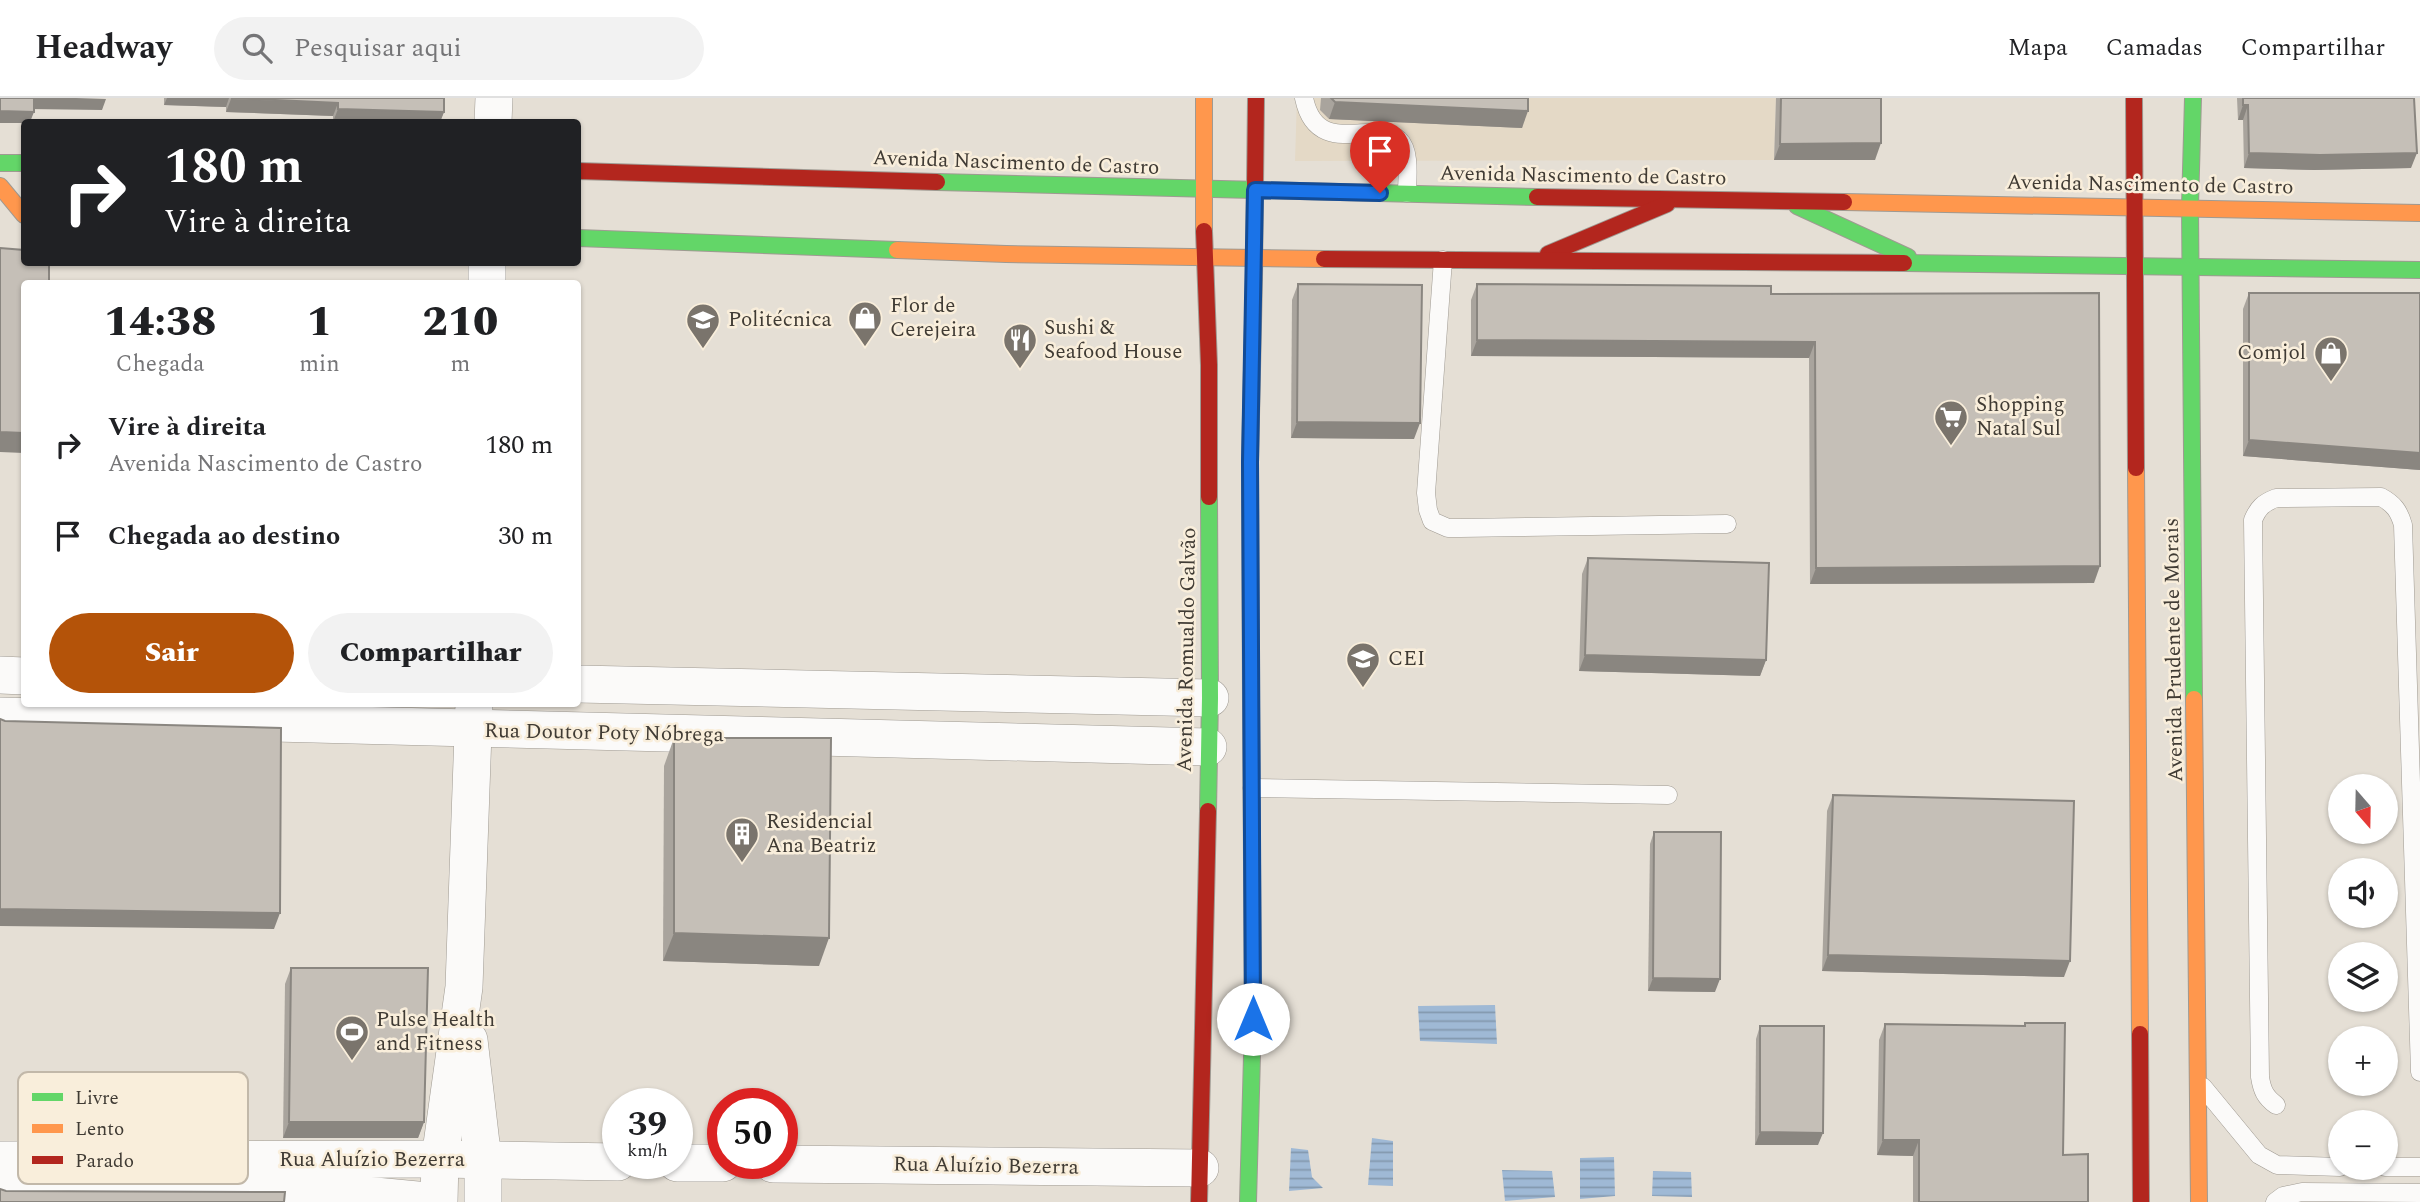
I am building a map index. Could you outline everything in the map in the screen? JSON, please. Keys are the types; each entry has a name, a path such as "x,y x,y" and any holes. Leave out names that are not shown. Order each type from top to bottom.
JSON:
{"main road":[{"name":"Avenida Romualdo Galvão","path":"1199,1185 1210,698 1209,365 1203,189 1204,98"},
{"path":"1248,1202 1253,1019 1250,462 1255,98"},
{"name":"Avenida Prudente de Morais","path":"2134,98 2141,1202"},
{"name":"Avenida Prudente de Morais","path":"2193,98 2190,206 2199,1202"},
{"path":"0,163 21,163"},
{"name":"Avenida Nascimento de Castro","path":"581,171 1678,200 2135,205 2420,213"},
{"path":"0,186 20,221"},
{"path":"1534,260 1678,200"},
{"path":"1786,201 1921,263"},
{"path":"581,239 1006,254 1163,255 1254,259 1921,263 2420,270"}],"street":[{"path":"493,119 494,98"},
{"path":"0,675 21,676"},
{"path":"581,684 1210,698"},
{"name":"Rua Doutor Poty Nóbrega","path":"0,716 474,716 1208,747"},
{"path":"439,1202 440,1159 464,987 474,716"},
{"path":"464,987 483,1161 483,1202"},
{"name":"Rua Aluízio Bezerra","path":"248,1171 440,1159 602,1162"},
{"name":"Rua Aluízio Bezerra","path":"798,1165 1199,1185"},
{"name":"Rua Aluízio Bezerra","path":"248,1180 280,1187 439,1202"}],"lane":[{"path":"1304,98 1312,121 1322,128 1346,134 1388,134 1399,139 1405,150 1408,193"},
{"path":"1443,260 1426,493 1427,510 1432,521 1448,528 1727,524"},
{"path":"2276,1105 2267,1099 2260,1077 2253,520 2258,509 2276,498 2381,497 2392,503 2399,512 2403,526 2420,1072"},
{"path":"1252,788 1668,795"},
{"path":"2198,1082 2259,1155 2277,1165 2328,1167"},
{"path":"2398,1167 2420,1167"},
{"path":"2275,1202 2284,1196 2302,1192 2420,1193"}],"shaded area":[{"path":"1297,98 1776,98 1774,160 1295,161"}],"water":[{"path":"1495,1005 1497,1044 1420,1041 1418,1006"},
{"path":"1372,1138 1393,1141 1393,1186 1368,1185"},
{"path":"1291,1148 1308,1150 1312,1177 1323,1188 1289,1191"},
{"path":"1614,1157 1615,1196 1580,1199 1580,1158"},
{"path":"1502,1170 1552,1171 1555,1197 1505,1201"},
{"path":"1653,1171 1691,1172 1692,1197 1652,1196"}],"building":[{"path":"0,98 34,98 34,112 0,111"},
{"path":"231,98 444,98 444,112 338,109 338,103"},
{"path":"1331,98 1528,98 1528,111 1335,102"},
{"path":"1781,98 1881,98 1881,143 1780,144"},
{"path":"2243,98 2414,98 2417,153 2249,153 2248,105 2243,105"},
{"path":"0,248 21,250 21,266 49,266 49,280 21,280 21,433 0,432"},
{"path":"1298,284 1422,285 1420,423 1297,422"},
{"name":"Shopping Natal Sul","path":"1477,284 1771,286 1771,294 2099,293 2100,566 1816,568 1815,342 1477,340"},
{"name":"Comjol","path":"2249,293 2420,293 2420,453 2249,440"},
{"path":"1588,558 1769,563 1766,660 1585,655"},
{"path":"0,719 281,728 280,913 0,909"},
{"name":"Residencial Ana Beatriz","path":"674,738 831,738 829,938 674,933"},
{"path":"1833,795 2074,801 2070,961 1828,955"},
{"path":"1654,832 1721,832 1720,979 1653,978"},
{"name":"Pulse Health and Fitness","path":"291,968 428,968 424,1122 289,1122"},
{"path":"2025,1023 2065,1023 2063,1155 2088,1154 2088,1202 1919,1202 1919,1140 1883,1140 1885,1024 2025,1026"},
{"path":"1760,1026 1824,1026 1823,1133 1760,1132"},
{"path":"0,1189 285,1192 284,1202 0,1202"}],"traffic: fast":[{"path":"2193,98 2190,206 2194,699"},
{"path":"0,163 21,163"},
{"path":"937,182 1537,197"},
{"path":"1797,206 1908,257"},
{"path":"581,238 897,250"},
{"path":"1904,263 2420,270"},
{"path":"1208,811 1209,497"},
{"path":"1248,1202 1253,1019 1251,703"}],"traffic: slow":[{"path":"1204,98 1204,231"},
{"path":"0,186 21,211"},
{"path":"1844,202 2420,213"},
{"path":"897,250 1324,259"},
{"path":"1251,703 1250,462 1254,278"},
{"path":"2136,468 2140,1034"},
{"path":"2194,699 2199,1202"}],"traffic: jam":[{"path":"1254,278 1256,98"},
{"path":"2134,98 2136,468"},
{"path":"581,171 937,182"},
{"path":"1537,197 1844,202"},
{"path":"1548,254 1667,204"},
{"path":"1204,231 1209,365 1209,497"},
{"path":"1324,259 1904,263"},
{"path":"1199,1202 1208,811"},
{"path":"2140,1034 2141,1202"}],"place":[{"name":"Flor de Cerejeira","path":"865,348"},
{"name":"Politécnica","path":"703,350"},
{"name":"Sushi & Seafood House","path":"1020,370"},
{"name":"Comjol","path":"2331,383"},
{"name":"Shopping Natal Sul","path":"1951,447"},
{"name":"CEI","path":"1363,689"},
{"name":"Residencial Ana Beatriz","path":"742,864"},
{"name":"Pulse Health and Fitness","path":"352,1062"}],"route":[{"path":"1253,1019 1250,462 1255,190 1380,193"}]}
